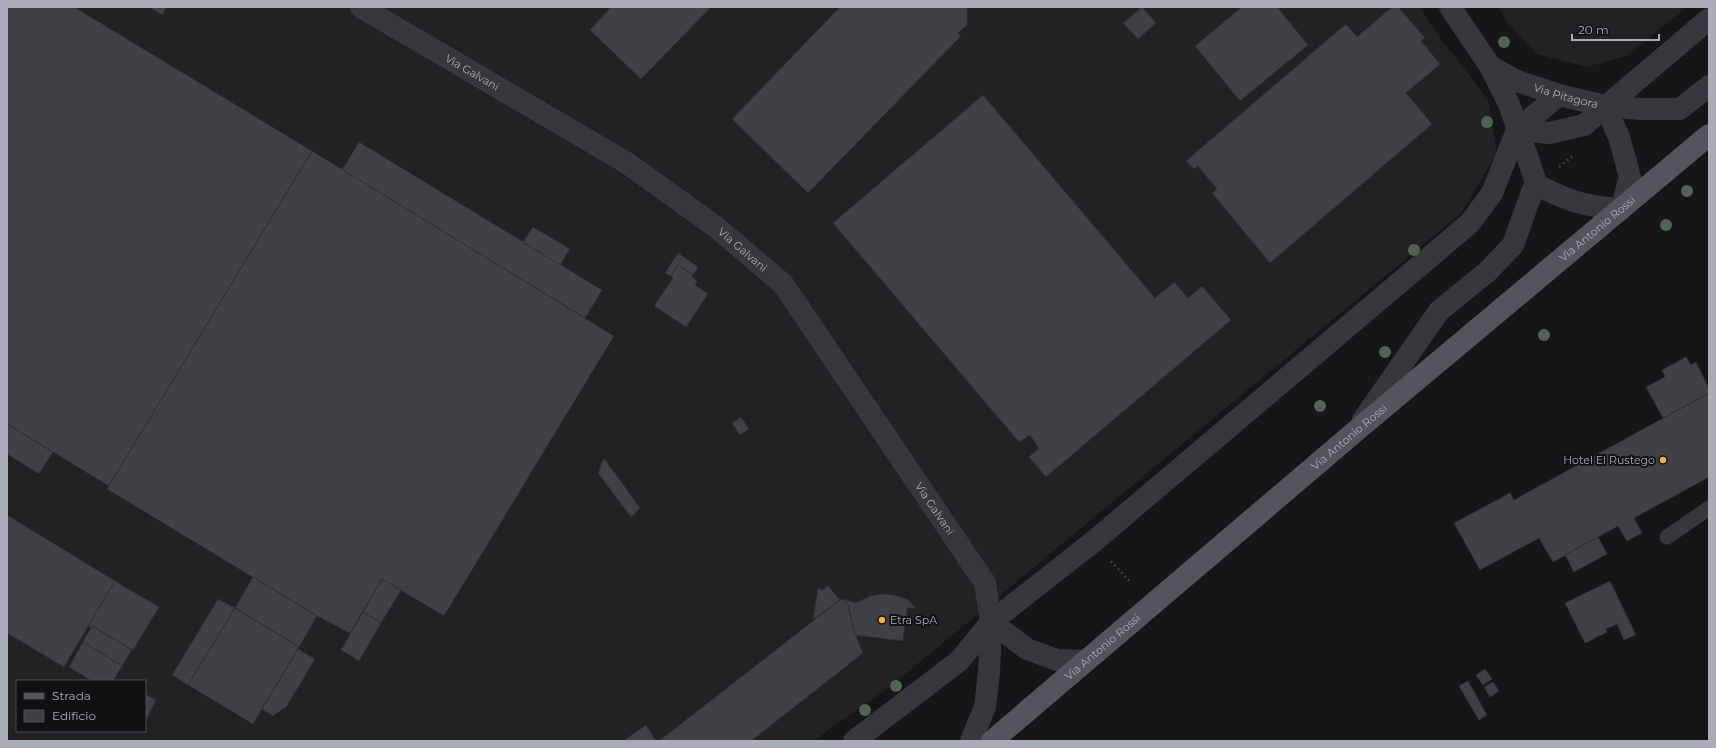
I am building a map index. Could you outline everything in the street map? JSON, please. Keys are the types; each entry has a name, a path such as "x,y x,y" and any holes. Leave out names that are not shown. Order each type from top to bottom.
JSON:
{"main road":[{"name":"Via Antonio Rossi","path":"992,741 1356,430 1709,135"}],"street":[{"name":"Via Galvani","path":"361,7 627,163 716,227 783,284 985,583 992,622"},
{"name":"Via Pitagora","path":"1450,7 1490,66 1517,81 1559,95 1605,106 1642,109 1680,109 1709,86"},
{"path":"1518,130 1549,133 1584,125 1709,19"},
{"path":"1490,66 1509,104 1537,185 1575,203 1596,207 1621,209 1630,177 1619,137 1605,106"},
{"path":"854,741 959,661 992,622 1093,542 1470,223 1492,193 1518,130 1559,95"},
{"path":"1356,430 1439,311 1487,272 1513,245 1532,189 1537,185"},
{"path":"992,622 1027,649 1057,660 1086,661"},
{"path":"971,741 985,707 990,672 992,622"}],"lane":[{"path":"1667,537 1709,508"}],"path":[{"path":"1109,559 1130,582"}],"shaded area":[{"path":"7,7 1420,7 1442,40 1488,99 1497,153 1461,213 891,686 813,741 7,741"},
{"path":"1498,7 1687,7 1627,56 1586,67 1537,54 1508,23"}],"building":[{"path":"7,7 74,7 312,151 109,486 7,424"},
{"path":"149,7 167,7 162,15"},
{"path":"611,7 711,7 641,79 590,30"},
{"path":"840,7 967,7 967,25 958,33 961,36 808,193 732,119"},
{"path":"1142,7 1156,23 1138,39 1123,23"},
{"path":"1242,7 1277,7 1308,45 1240,101 1195,46"},
{"path":"1392,7 1398,7 1425,38 1421,41 1440,64 1406,93 1432,124 1270,263 1212,193 1217,189 1198,166 1194,169 1186,161 1346,24 1357,37"},
{"path":"983,95 1155,298 1174,282 1188,298 1202,286 1231,320 1046,477 1029,457 1039,448 1030,435 1019,442 833,223"},
{"path":"359,142 602,290 585,318 342,170"},
{"path":"312,151 614,336 444,616 382,579 350,633 317,616 107,489"},
{"path":"533,227 570,249 560,265 523,242"},
{"path":"678,253 698,267 693,275 678,265 671,276 665,273"},
{"path":"678,265 693,275 692,277 697,281 695,285 708,294 686,327 654,306 673,278 671,276"},
{"path":"1686,357 1691,365 1696,362 1709,389 1709,393 1663,418 1646,387 1665,377 1662,370"},
{"path":"1709,393 1709,477 1634,518 1642,533 1627,541 1618,526 1553,562 1539,538 1480,570 1454,523 1510,493 1514,500"},
{"path":"741,417 749,429 740,435 732,423"},
{"path":"7,424 53,452 39,474 7,454"},
{"path":"604,458 640,508 631,517 598,473"},
{"path":"7,515 115,581 64,667 7,633"},
{"path":"1598,537 1607,554 1574,572 1565,555"},
{"path":"253,577 317,616 299,647 235,608"},
{"path":"382,579 401,590 381,623 363,612"},
{"path":"115,581 159,607 133,650 92,626 91,628 88,626"},
{"path":"1610,581 1636,635 1624,640 1617,624 1606,629 1607,632 1585,643 1565,603"},
{"path":"828,586 840,600 813,620 818,588 823,590"},
{"path":"881,594 894,595 907,599 916,608 907,608 903,641 855,635 848,605 843,599 856,603 870,596"},
{"path":"218,599 235,608 188,685 172,675"},
{"path":"843,599 848,605 854,631 863,653 751,741 659,741 840,600"},
{"path":"235,608 299,647 253,724 188,685"},
{"path":"363,612 381,623 359,661 341,650"},
{"path":"92,626 132,650 122,666 83,642"},
{"path":"83,642 122,666 114,680 90,680 69,667"},
{"path":"298,649 315,659 286,707 273,716 262,709"},
{"path":"1485,669 1492,679 1483,685 1476,675"},
{"path":"1468,681 1487,715 1479,720 1459,686"},
{"path":"1493,682 1499,691 1490,697 1484,687"},
{"path":"146,695 156,700 146,720"},
{"path":"646,725 656,741 623,741"}],"place":[{"name":"Hotel El Rustego","path":"1663,460"},
{"name":"Etra SpA","path":"882,620"}]}
